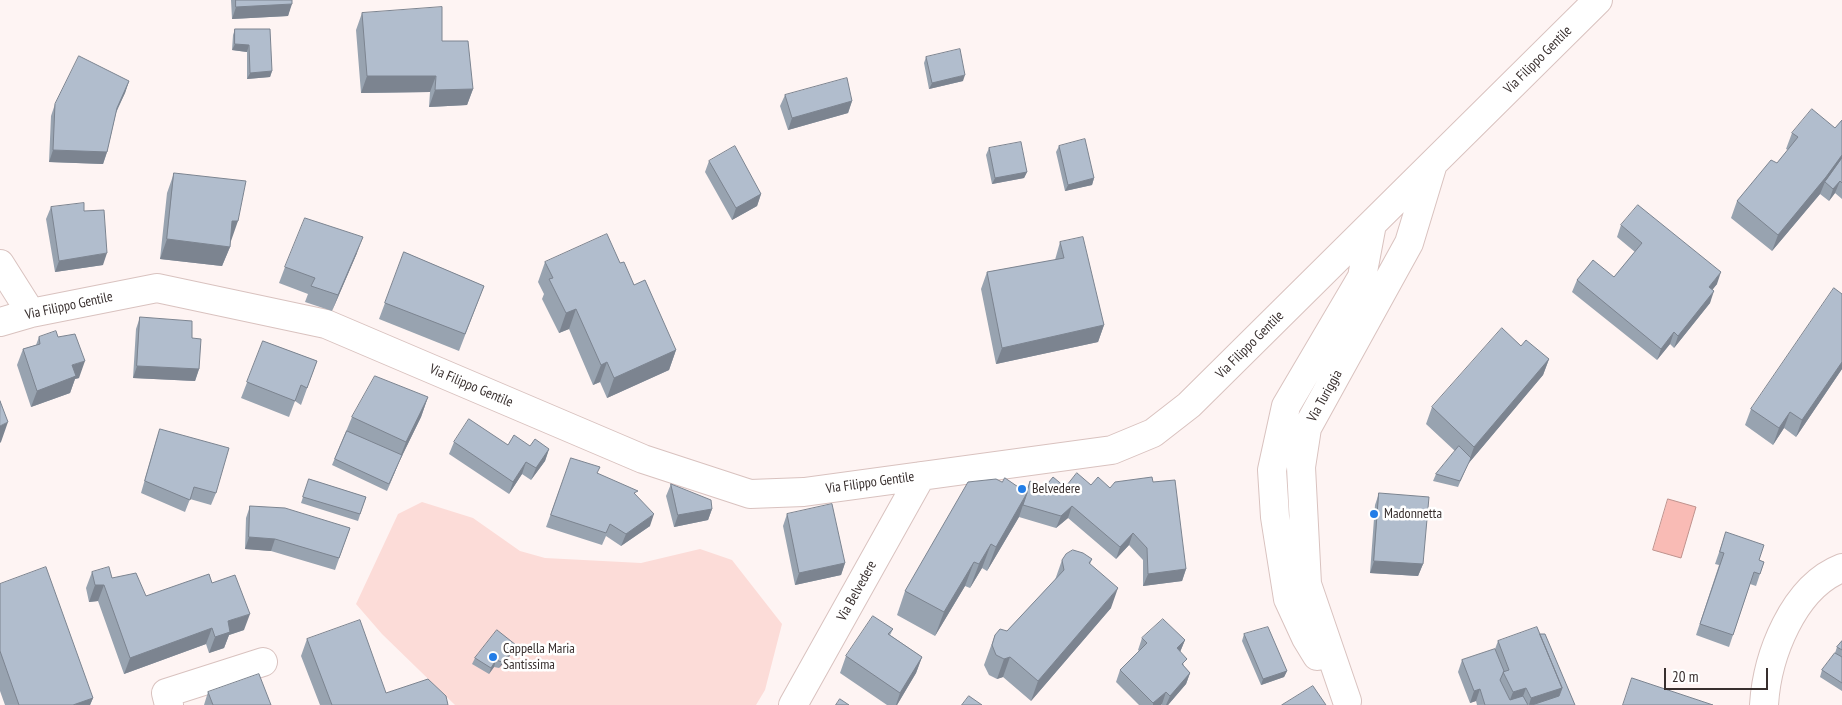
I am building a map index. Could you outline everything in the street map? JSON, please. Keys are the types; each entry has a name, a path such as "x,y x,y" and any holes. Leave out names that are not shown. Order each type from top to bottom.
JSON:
{"street":[{"name":"Via Filippo Gentile","path":"0,322 31,313 157,288 326,324 643,459 750,494 804,492 1112,450 1152,433 1189,405 1598,0"},
{"name":"Via Turiggia","path":"1348,703 1307,584 1301,467 1307,428 1409,243 1433,164"},
{"name":"Via Turiggia","path":"1348,703 1306,638 1288,599 1275,517 1272,470 1286,406 1362,277 1372,224"},
{"path":"0,264 31,313"},
{"name":"Via Belvedere","path":"793,705 921,476"},
{"path":"1764,705 1768,673 1775,647 1803,596 1842,568"},
{"path":"169,705 166,693 263,662"}],"shaded area":[{"path":"1668,499 1696,507 1681,558 1653,550"},
{"path":"422,502 473,518 520,551 545,558 641,563 700,549 732,560 782,624 765,690 756,705 455,705 382,634 356,604 398,514"}],"building":[{"path":"236,0 292,0 292,4 236,7"},
{"path":"442,7 442,41 468,41 473,89 435,90 436,76 367,76 362,13"},
{"path":"235,29 270,29 272,71 250,73 249,45 235,44"},
{"path":"960,49 965,75 932,83 926,57"},
{"path":"79,56 129,81 117,108 107,152 53,150 55,104"},
{"path":"847,78 852,101 792,118 785,95"},
{"path":"1812,109 1835,128 1842,120 1842,155 1778,235 1737,201 1771,160 1777,163 1798,137 1792,133"},
{"path":"1085,139 1094,178 1068,185 1059,146"},
{"path":"1021,142 1027,172 995,178 989,148"},
{"path":"735,146 761,194 736,208 709,161"},
{"path":"1842,158 1842,183 1840,181 1833,189 1825,182"},
{"path":"174,173 246,181 238,221 232,221 230,247 167,239"},
{"path":"84,203 84,211 104,210 107,253 59,261 51,207"},
{"path":"1638,205 1721,272 1709,287 1714,291 1678,336 1674,332 1661,349 1577,280 1593,260 1614,277 1642,243 1621,225"},
{"path":"305,218 363,237 338,295 311,286 315,278 285,267"},
{"path":"607,234 620,263 624,262 634,285 645,280 676,350 614,378 607,362 601,365 576,309 566,313 549,279 553,278 545,262"},
{"path":"1083,237 1104,325 1002,348 987,272 1064,258 1060,242"},
{"path":"404,252 484,286 465,334 385,303"},
{"path":"1834,288 1842,294 1842,362 1802,420 1790,412 1779,428 1751,409"},
{"path":"140,317 192,321 192,338 201,339 199,369 137,366"},
{"path":"1502,328 1521,346 1526,340 1549,359 1474,447 1432,407"},
{"path":"56,331 58,337 75,334 85,361 72,365 76,376 37,391 23,349 40,344 39,337"},
{"path":"263,341 317,361 307,388 301,385 295,401 247,382"},
{"path":"375,376 428,397 406,442 352,417"},
{"path":"0,401 8,422 0,426"},
{"path":"469,419 508,445 514,435 530,446 535,439 549,449 536,468 526,462 513,482 454,442"},
{"path":"160,429 229,448 216,493 194,487 190,500 145,481"},
{"path":"347,431 402,455 389,484 335,459"},
{"path":"1459,446 1471,458 1460,481 1436,474"},
{"path":"571,458 600,467 597,473 638,491 634,493 654,514 626,534 610,524 606,533 551,515"},
{"path":"1077,473 1091,485 1098,477 1110,488 1115,482 1152,477 1153,482 1175,480 1186,569 1148,574 1147,548 1133,533 1120,547 1072,506 1061,516 1023,505 1030,481 1044,488 1053,477 1065,487"},
{"path":"1005,478 1027,493 996,547 991,544 979,564 974,562 944,612 905,591 968,482 996,479 1002,482"},
{"path":"309,479 366,497 360,514 303,497"},
{"path":"671,484 711,500 712,509 678,515"},
{"path":"1379,493 1429,497 1423,564 1374,561"},
{"path":"832,504 845,563 799,573 787,514"},
{"path":"250,506 285,508 350,528 339,558 275,539 249,537"},
{"path":"1726,532 1764,545 1759,560 1764,562 1760,574 1754,572 1733,635 1700,624 1724,553 1720,552"},
{"path":"1073,550 1083,553 1092,559 1089,563 1118,588 1038,681 1010,657 1004,659 996,655 992,645 995,635 1000,629 1007,631 1064,570 1062,560 1066,554"},
{"path":"46,567 93,698 73,705 19,705 0,651 0,584"},
{"path":"109,567 112,578 136,573 146,596 209,574 212,583 235,575 250,614 228,621 230,632 215,637 212,628 130,658 104,585 95,585 92,572"},
{"path":"873,616 893,629 888,634 922,657 900,693 846,656"},
{"path":"1163,619 1185,640 1177,648 1187,659 1182,664 1190,673 1170,696 1166,692 1153,703 1120,670 1147,643 1142,638"},
{"path":"360,620 386,693 428,679 446,696 448,705 332,705 307,639"},
{"path":"1268,627 1287,671 1263,679 1244,634"},
{"path":"1537,627 1562,688 1531,698 1526,688 1513,692 1503,672 1509,670 1498,641"},
{"name":"Cappella Maria Santissima","path":"497,630 516,645 502,662 496,660 491,668 475,658"},
{"path":"1540,634 1545,634 1575,705 1532,705 1559,696 1562,688"},
{"path":"1842,641 1842,650 1837,647"},
{"path":"1495,649 1504,671 1500,680 1510,700 1523,696 1528,705 1485,705 1480,689 1474,691 1462,660"},
{"path":"1835,653 1842,657 1842,683 1822,670"},
{"path":"259,674 271,705 213,705 208,692"},
{"path":"1632,678 1713,705 1623,705"},
{"path":"1313,686 1326,705 1282,705"},
{"path":"969,696 982,705 962,705"},
{"path":"840,699 849,705 836,705"}],"place":[{"name":"Belvedere","path":"1022,489"},
{"name":"Madonnetta","path":"1374,514"},
{"name":"Cappella Maria Santissima","path":"493,657"}]}
